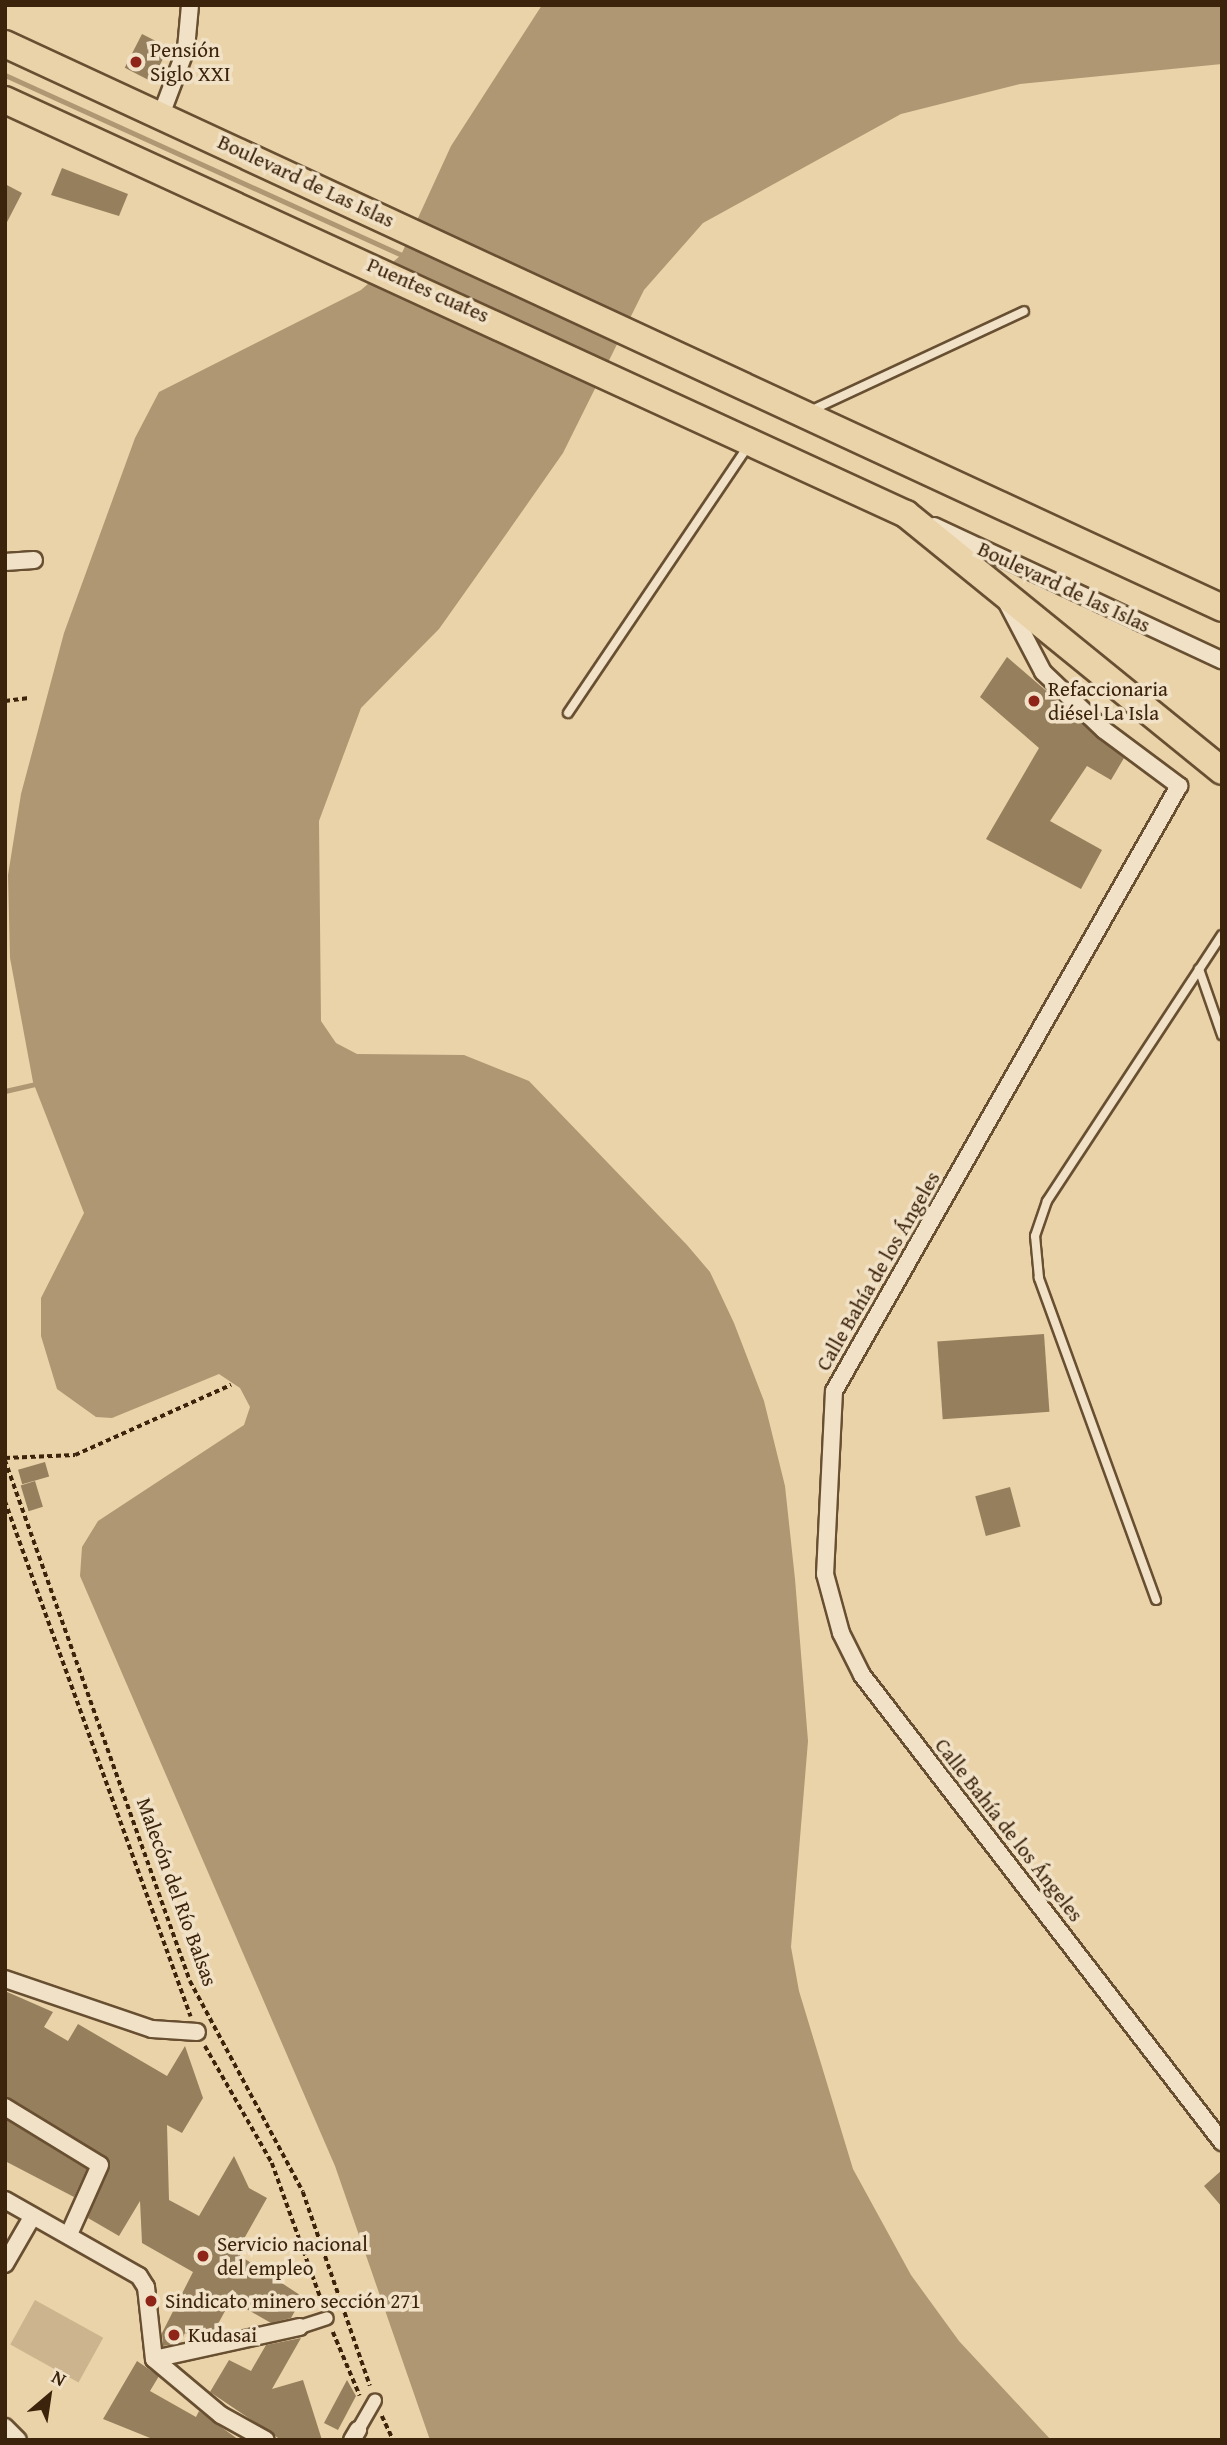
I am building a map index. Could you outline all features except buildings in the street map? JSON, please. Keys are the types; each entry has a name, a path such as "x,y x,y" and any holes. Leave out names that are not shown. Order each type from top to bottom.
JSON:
{"highway":[{"name":"Boulevard de las Islas","path":"5,44 205,135"},
{"name":"Puentes cuates","path":"5,100 668,401 906,513 1222,771"},
{"name":"Boulevard de Las Islas","path":"205,135 808,412"},
{"path":"808,412 1222,608"}],"street":[{"path":"161,115 186,49 190,5"},
{"name":"Boulevard de las Islas","path":"906,513 1222,660"},
{"path":"5,562 34,560"},
{"name":"Calle Bahía de los Ángeles","path":"1000,591 1044,672 1104,730 1179,786 834,1391 825,1574 841,1633 862,1675 1222,2142"},
{"path":"5,1979 152,2029 197,2032"},
{"path":"5,2107 100,2165 70,2232"},
{"path":"5,2200 30,2219 70,2232 146,2287 154,2359 221,2415 266,2440"},
{"path":"5,2264 30,2219"},
{"path":"154,2359 300,2327 327,2318"},
{"path":"355,2435 375,2400"},
{"path":"5,2427 18,2440"}],"lane":[{"path":"808,412 1024,311"},
{"path":"568,713 752,440"},
{"path":"1156,1600 1039,1278 1035,1236 1047,1201 1222,935"},
{"path":"1199,969 1222,1035"}],"path":[{"path":"5,701 29,698"},
{"path":"5,1459 75,1455 231,1385"},
{"name":"Malecón del Río Balsas","path":"5,1459 190,1981 303,2192 375,2400 393,2440"},
{"path":"5,1501 197,2032 272,2163 327,2318 368,2415"}],"shaded area":[{"path":"542,5 1222,5 1222,64 1020,84 901,114 703,223 644,290 563,453 507,533 439,629 361,708 319,821 321,1021 336,1043 357,1054 464,1055 529,1081 710,1272 734,1323 764,1401 785,1486 795,1579 808,1741 791,1947 799,1991 853,2169 911,2275 959,2341 1051,2440 430,2440 335,2166 80,1576 82,1547 98,1521 244,1425 250,1407 240,1388 219,1374 112,1418 96,1417 57,1389 41,1336 41,1298 84,1213 33,1082 10,958 8,875 21,794 64,633 135,438 159,392 361,290 401,255 451,146"},
{"path":"35,2300 103,2338 78,2382 10,2345"}],"waterway":[{"path":"5,75 401,255"},
{"path":"5,1091 39,1083"}],"place":[{"name":"Pensión Siglo XXI","path":"136,62"},
{"name":"Refaccionaria diésel La Isla","path":"1034,701"},
{"name":"Servicio nacional del empleo","path":"203,2256"},
{"name":"Sindicato minero sección 271","path":"151,2301"},
{"name":"Kudasai","path":"174,2335"}]}
